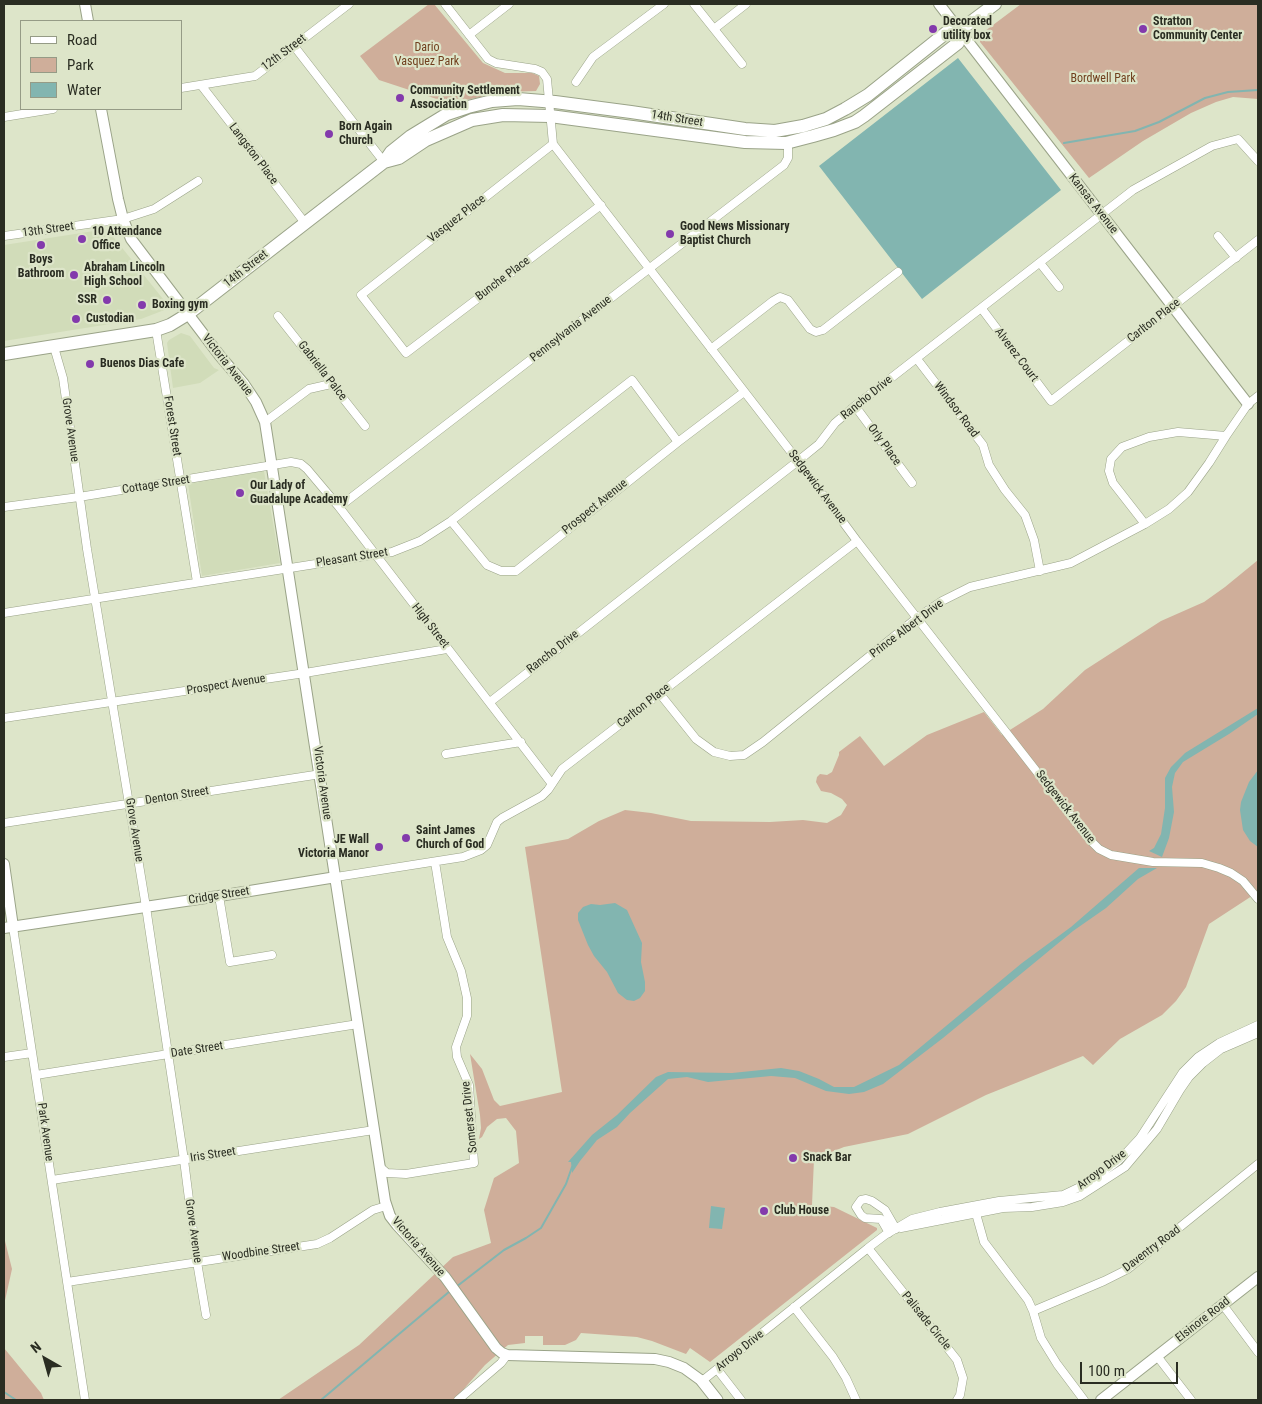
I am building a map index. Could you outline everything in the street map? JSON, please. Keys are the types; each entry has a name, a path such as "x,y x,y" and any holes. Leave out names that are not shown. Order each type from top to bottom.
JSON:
{"main road":[{"path":"960,30 995,4"},
{"name":"14th Street","path":"4,354 156,330 170,325 188,314 384,162 391,152 411,136 447,114 492,101 518,99 548,101 745,129 775,130 803,126 826,119 844,110 868,94 947,32 960,30 958,43 855,122 834,130 786,143 745,142 550,116 503,115 472,120 426,140 399,158 384,162"},
{"path":"702,1381 717,1400"}],"street":[{"path":"85,4 88,20"},
{"name":"12th Street","path":"182,88 255,76 348,4"},
{"path":"445,4 488,59 496,63 542,72 547,79 553,144"},
{"path":"469,34 509,4"},
{"path":"576,82 593,57 664,4"},
{"path":"694,4 742,64"},
{"path":"714,28 746,4"},
{"name":"Kansas Avenue","path":"939,4 1248,404"},
{"path":"294,46 384,162"},
{"name":"Langston Place","path":"201,85 305,223"},
{"path":"4,117 46,110"},
{"name":"Victoria Avenue","path":"101,110 113,180 123,219 135,246 244,384 256,402 265,422 321,774 386,1206 397,1225 445,1277 496,1348 507,1355"},
{"name":"Rancho Drive","path":"490,702 798,462 819,444 835,423 855,406 1133,190 1212,146 1238,139 1258,161"},
{"name":"Pennsylvania Avenue","path":"339,507 784,165 788,158 786,143"},
{"name":"Sedgewick Avenue","path":"553,144 857,541 1090,840 1099,849 1111,855 1150,862 1187,862 1219,868 1243,881 1258,899"},
{"name":"Vasquez Place","path":"406,353 361,295 553,144"},
{"name":"13th Street","path":"4,236 123,219 154,209 198,181"},
{"name":"Bunche Place","path":"406,353 601,205"},
{"path":"1218,236 1236,258"},
{"name":"Carlton Place","path":"1051,401 1258,240"},
{"path":"1040,263 1059,287"},
{"path":"711,349 772,301 780,298 788,300 810,328 816,332 823,330 898,272"},
{"name":"Alverez Court","path":"982,309 1051,401"},
{"name":"Gabriella Palce","path":"278,316 365,426"},
{"name":"Forest Street","path":"156,330 197,582"},
{"name":"Grove Avenue","path":"54,347 63,378 111,702 130,803 206,1315"},
{"name":"Windsor Road","path":"917,358 983,446 989,465 1004,490 1025,515 1034,540 1040,571"},
{"name":"Pleasant Street","path":"4,613 392,552 420,541 451,521 632,380 678,442"},
{"path":"265,422 310,389 331,384"},
{"name":"Prospect Avenue","path":"451,521 486,565 501,570 516,571 744,392"},
{"name":"Prince Albert Drive","path":"660,694 696,739 714,752 730,756 744,755 763,742 918,617 942,601 970,587 1072,563 1169,510 1188,492 1248,404 1258,396"},
{"name":"Orly Place","path":"855,406 912,483"},
{"path":"1145,524 1113,483 1109,471 1111,460 1122,447 1149,437 1178,432 1226,436"},
{"name":"Cottage Street","path":"4,507 80,497 291,462 301,464 307,468"},
{"name":"High Street","path":"307,468 552,784"},
{"name":"Carlton Place","path":"435,862 463,857 481,850 490,839 497,822 542,796 562,769 857,541"},
{"name":"Prospect Avenue","path":"4,718 305,673 448,649"},
{"path":"446,754 521,742"},
{"name":"Denton Street","path":"4,823 321,774"},
{"name":"Cridge Street","path":"8,927 435,862"},
{"name":"Somerset Drive","path":"380,1167 384,1172 406,1174 474,1163 469,1085 456,1047 467,1016 467,998 461,971 447,937 435,862"},
{"name":"Park Avenue","path":"4,864 8,927 36,1075 85,1400"},
{"path":"219,896 230,962 272,955"},
{"name":"Date Street","path":"36,1075 358,1024"},
{"name":"Arroyo Drive","path":"974,1209 998,1201 1063,1195 1088,1183 1118,1161 1140,1138 1182,1072 1198,1057 1219,1043 1258,1025"},
{"name":"Arroyo Drive","path":"702,1381 868,1248 912,1219 974,1209 1032,1208 1074,1199 1092,1190 1126,1167 1157,1129 1180,1090 1196,1070 1221,1049 1258,1034"},
{"path":"4,1057 32,1053"},
{"name":"Iris Street","path":"52,1180 374,1130"},
{"name":"Daventry Road","path":"1033,1311 1128,1269 1258,1164"},
{"path":"866,1198 885,1210 893,1231 881,1219 865,1218 861,1215 856,1207 861,1200 866,1198"},
{"name":"Woodbine Street","path":"67,1282 317,1244 330,1238 373,1210 386,1206"},
{"path":"974,1209 984,1242 1028,1300 1041,1338 1057,1364 1084,1400"},
{"name":"Palisade Circle","path":"868,1248 958,1360 963,1378 960,1395 957,1400"},
{"name":"Elsinore Road","path":"1101,1400 1258,1277"},
{"path":"1222,1305 1258,1352"},
{"path":"794,1308 832,1357 846,1378 856,1400"},
{"path":"458,1400 501,1363 507,1355 649,1358 676,1364 691,1372 702,1381"},
{"path":"1157,1356 1191,1400"},
{"path":"717,1369 741,1400"}],"shaded area":[{"name":"Abraham Lincoln High School","path":"107,229 167,304 167,309 141,319 4,341 4,245"},
{"path":"181,333 190,336 214,368 219,370 200,383 173,388 167,343"},
{"path":"264,471 280,563 202,576 188,484"}],"green space":[{"name":"Dario Vasquez Park","path":"429,4 434,4 483,63 505,73 532,73 539,76 540,84 536,91 505,92 452,104 379,80 360,56"},
{"name":"Bordwell Park","path":"1021,4 1258,4 1258,99 1233,97 1191,113 1143,141 1089,178 980,42 981,34"},
{"path":"1258,560 1258,892 1209,924 1186,987 1176,1001 1162,1015 1120,1039 1093,1065 1083,1056 986,1095 908,1134 844,1147 814,1159 812,1205 834,1207 877,1228 877,1230 710,1362 690,1348 686,1354 637,1337 581,1333 576,1340 565,1345 543,1345 543,1336 525,1336 525,1343 508,1345 485,1365 454,1400 278,1400 359,1345 453,1257 491,1243 484,1210 494,1178 519,1163 516,1131 506,1118 497,1119 487,1127 479,1139 481,1128 480,1115 470,1054 482,1069 494,1100 500,1106 562,1092 525,847 568,839 599,821 625,810 691,821 770,822 803,820 827,823 841,815 847,805 842,799 831,793 821,791 816,782 817,777 820,774 827,775 832,772 839,752 860,736 884,766 927,735 984,712 1002,735 1043,709 1085,670 1161,621 1204,602"},
{"path":"4,1237 12,1269 4,1305"},
{"path":"4,1348 41,1393 44,1400 4,1400"}],"water":[{"path":"958,58 1061,190 922,299 819,166"},
{"path":"1258,708 1258,714 1183,762 1175,773 1172,787 1174,812 1169,838 1162,857 1149,851 1154,848 1161,834 1165,808 1165,778 1171,767 1185,753"},
{"path":"1258,770 1258,847 1250,841 1243,830 1240,810 1249,782"},
{"path":"1139,868 1157,868 1138,879 1106,908 1073,931 943,1038 883,1084 864,1092 849,1094 826,1091 795,1078 771,1076 708,1082 687,1077 668,1079 617,1127 597,1140 572,1173 571,1162 568,1162 592,1135 617,1115 656,1077 668,1072 732,1073 781,1068 799,1071 834,1087 854,1087 899,1065 1022,963 1071,927"},
{"path":"615,903 627,910 642,943 641,962 645,991 640,998 634,1001 627,1000 618,993 607,972 594,956 578,920 578,913 583,907 591,904"},
{"path":"711,1206 725,1208 722,1229 709,1228"}],"waterway":[{"path":"1064,143 1135,131 1159,122 1205,98 1228,92 1258,90"},
{"path":"456,1287 504,1250 541,1228 566,1184 572,1167"},
{"path":"321,1400 450,1291"},
{"path":"4,1392 16,1400"}],"place":[{"name":"Decorated utility box","path":"933,29"},
{"name":"Stratton Community Center","path":"1143,29"},
{"name":"Community Settlement Association","path":"400,98"},
{"name":"Born Again Church","path":"329,134"},
{"name":"Good News Missionary Baptist Church","path":"670,234"},
{"name":"10 Attendance Office","path":"82,239"},
{"name":"Boys Bathroom","path":"41,245"},
{"name":"Abraham Lincoln High School","path":"74,275"},
{"name":"SSR","path":"107,300"},
{"name":"Boxing gym","path":"142,305"},
{"name":"Custodian","path":"76,319"},
{"name":"Buenos Dias Cafe","path":"90,364"},
{"name":"Our Lady of Guadalupe Academy","path":"240,493"},
{"name":"Saint James Church of God","path":"406,838"},
{"name":"JE Wall Victoria Manor","path":"379,847"},
{"name":"Snack Bar","path":"793,1158"},
{"name":"Club House","path":"764,1211"}]}
